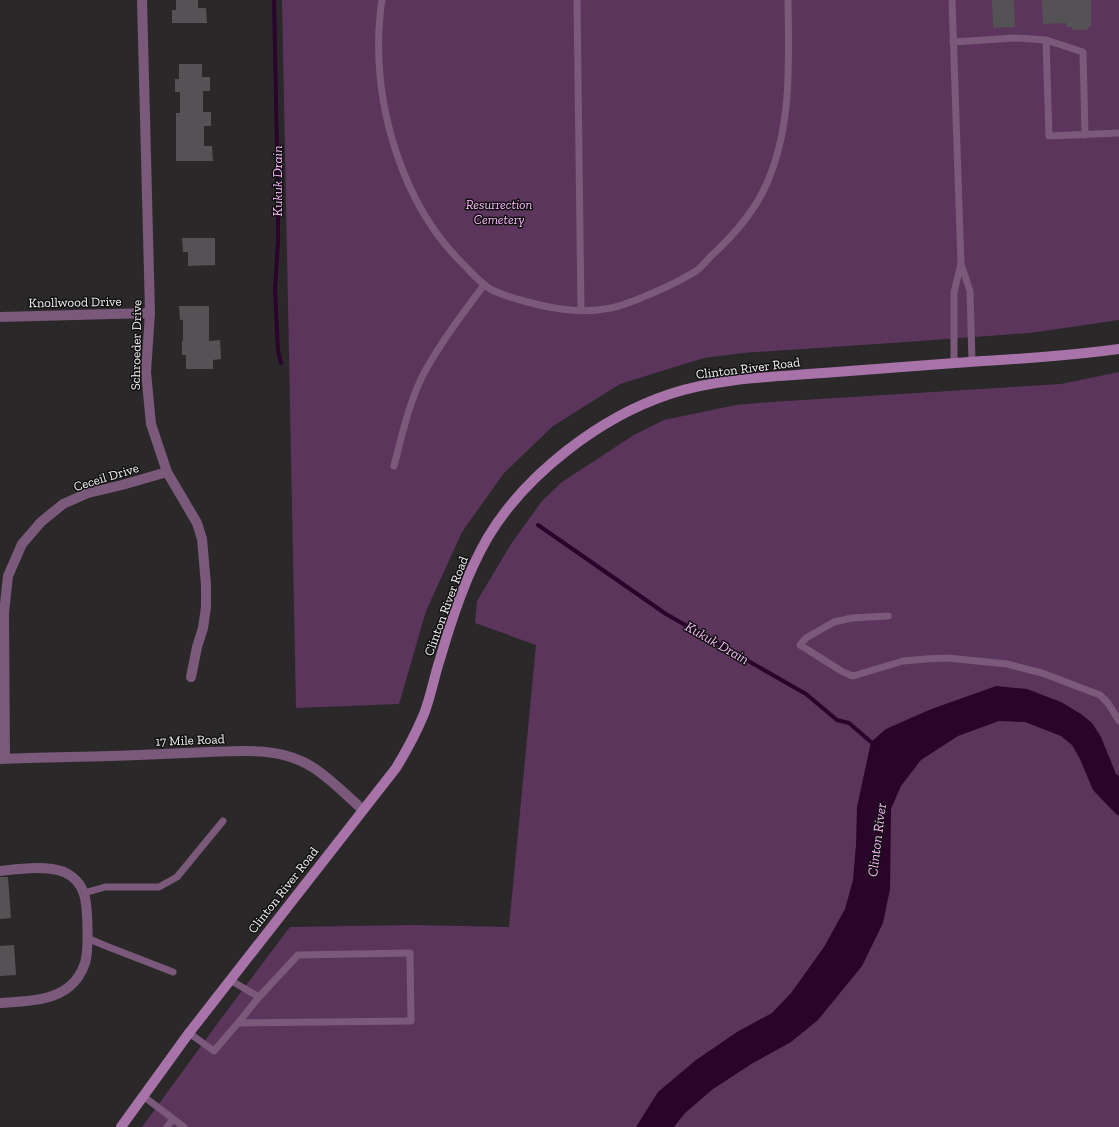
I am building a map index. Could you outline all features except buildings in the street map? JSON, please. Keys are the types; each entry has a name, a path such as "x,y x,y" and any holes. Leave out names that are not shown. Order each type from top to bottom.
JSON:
{"street":[{"name":"Schroeder Drive","path":"142,0 150,313 146,372 151,424 167,472 197,523 202,539 206,585 206,607 203,628 197,647 191,677"},
{"name":"Knollwood Drive","path":"0,317 150,313"},
{"name":"Clinton River Road","path":"121,1127 189,1032 396,768 411,742 425,712 440,657 460,596 476,560 489,537 520,494 544,470 567,452 600,427 622,414 653,400 671,394 715,384 763,377 1065,356 1119,349"},
{"name":"Ceceil Drive","path":"2,759 4,613 8,576 22,544 41,522 63,504 88,493 167,472"},
{"name":"17 Mile Road","path":"2,759 116,756 245,750 272,752 284,754 309,765 363,810"},
{"path":"0,871 52,869 65,872 76,880 84,893 86,904 87,938 84,965 81,972 70,986 55,996 33,1001 0,1003"}],"lane":[{"path":"382,0 378,46 381,87 388,127 401,166 416,200 434,231 453,255 484,285 491,289 510,297 534,304 565,310 581,311 612,308 632,302 667,287 697,270 724,245 748,216 767,184 780,147 786,104 789,57 788,0"},
{"path":"578,0 581,311"},
{"path":"952,0 961,264 954,292 954,363"},
{"path":"953,42 1015,38 1046,40 1083,52 1085,135"},
{"path":"1046,40 1049,136 1119,133"},
{"path":"961,264 970,291 972,362"},
{"path":"394,466 411,404 423,374 438,348 484,285"},
{"path":"888,616 852,618 834,622 806,638 800,645 842,672 853,676 903,661 926,658 947,658 1006,664 1042,674 1100,695 1108,703 1119,721"},
{"path":"84,893 105,887 159,887 177,877 223,821"},
{"path":"87,938 173,972"},
{"path":"189,1032 214,1051 259,998 298,955 410,953 411,1021 238,1023"},
{"path":"230,980 259,998"},
{"path":"143,1096 184,1127"},
{"path":"167,1127 173,1119"}],"green space":[{"name":"Resurrection Cemetery","path":"282,0 1119,0 1119,320 1030,333 743,353 704,358 620,384 553,426 504,473 462,532 426,611 399,704 296,708"},
{"path":"1119,372 1119,1127 142,1127 290,927 412,925 509,927 536,645 475,623 477,601 511,544 542,501 562,482 634,435 664,420 736,405 1061,384"}],"water":[{"name":"Clinton River","path":"996,686 1027,689 1061,702 1081,714 1092,723 1101,737 1116,774 1119,776 1119,816 1093,790 1080,759 1072,745 1061,736 1025,722 999,721 958,736 921,760 901,786 891,809 890,889 883,923 862,966 818,1020 791,1042 753,1063 713,1089 685,1113 674,1127 636,1127 658,1092 696,1060 737,1032 772,1013 791,993 824,947 845,909 853,880 857,807 871,742 886,729 929,710"}],"waterway":[{"name":"Kukuk Drain","path":"274,0 278,199 278,241 275,290 278,351 281,363"},
{"name":"Kukuk Drain","path":"538,525 666,614 806,694 837,720 849,723 871,742 876,744"}]}
